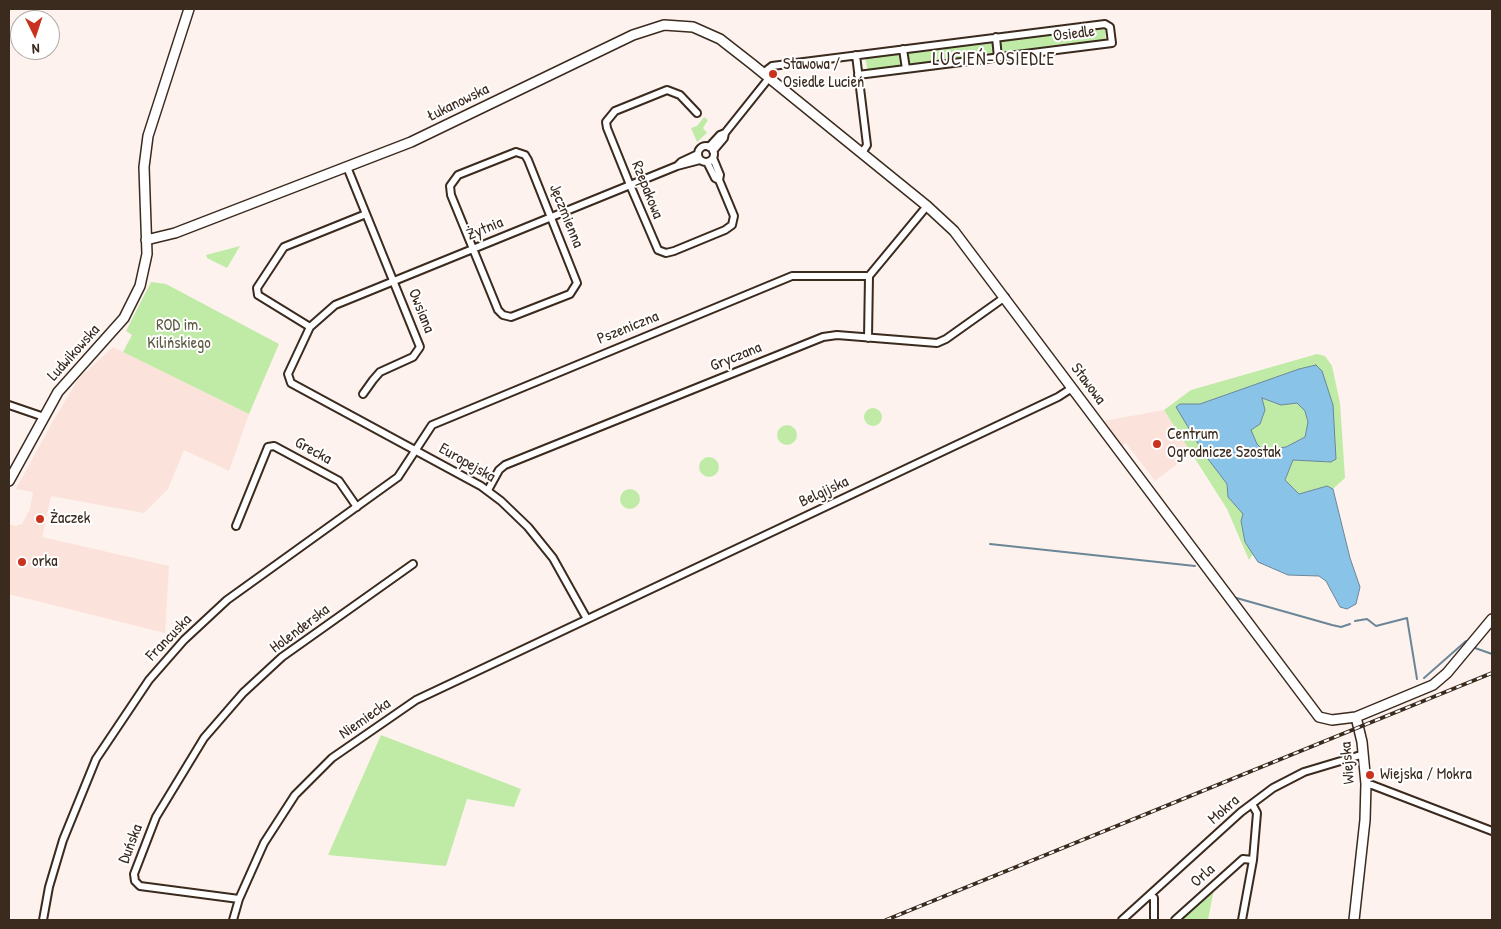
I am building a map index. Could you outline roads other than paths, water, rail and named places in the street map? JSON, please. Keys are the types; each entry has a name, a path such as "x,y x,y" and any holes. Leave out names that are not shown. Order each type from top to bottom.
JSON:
{"street":[{"name":"Ludwikowska","path":"9,481 58,392 75,371 109,337 131,306 144,275 146,240 144,167 148,136 189,9"},
{"name":"Osiedle","path":"766,75 772,66 1105,24 1110,28 1112,43 858,75"},
{"name":"Łukanowska","path":"146,240 175,233 417,139 633,35 664,25 686,25 708,32 766,75"},
{"path":"996,37 998,58"},
{"path":"903,49 906,70"},
{"path":"856,55 866,145 862,153"},
{"path":"702,159 712,152 724,138 725,133 766,75"},
{"name":"Stawowa","path":"766,75 927,206 963,242 1314,713 1327,720 1356,717"},
{"name":"Rzepakowa","path":"698,113 680,94 667,90 611,114 606,122 655,247 666,253 674,252 725,230 732,225 734,216 719,180 720,176 712,152"},
{"path":"702,159 702,148 712,152"},
{"name":"Jęczmienna","path":"512,154 522,154 528,160 577,280 572,292 514,316 503,315 498,310 473,249 450,192 450,183 458,175 512,154"},
{"name":"Rzepakowa","path":"702,159 715,178 719,180"},
{"name":"Żytnia","path":"288,381 289,372 310,327 335,305 677,166 681,162 702,159"},
{"name":"Owsiana","path":"347,167 419,340 419,350 414,357 380,372 363,394"},
{"path":"868,338 869,276 927,206"},
{"path":"310,327 258,295 256,290 258,285 284,247 366,214"},
{"name":"Pszeniczna","path":"417,451 429,428 442,419 792,276 808,274 869,276"},
{"name":"Gryczana","path":"488,490 497,473 505,465 823,337 940,342 1005,297"},
{"name":"Europejska","path":"288,381 488,490 528,526 553,558 587,619"},
{"name":"Belgijska","path":"587,619 1058,397 1072,388"},
{"path":"9,405 44,417"},
{"name":"Grecka","path":"236,526 268,447 274,446 339,481 357,507"},
{"name":"Francuska","path":"43,920 48,887 64,840 96,759 149,680 184,640 227,600 398,477 417,451"},
{"name":"Holenderska","path":"212,726 243,693 282,657 413,564"},
{"name":"Wiejska","path":"1354,920 1366,820 1364,754 1356,717 1439,681 1492,618"},
{"name":"Niemiecka","path":"233,920 239,899 264,843 279,818 312,776 332,758 416,700 587,619"},
{"name":"Duńska","path":"212,726 179,776 156,817 134,874 135,881 140,886 239,899"},
{"name":"Mokra","path":"1122,920 1272,788 1297,774 1364,754"},
{"path":"1366,784 1492,831"},
{"path":"1242,920 1253,860 1256,813 1252,804"},
{"name":"Orla","path":"1175,920 1243,859 1253,860"},
{"path":"1150,895 1154,898 1154,920"}],"water":[{"path":"1316,365 1322,371 1333,405 1336,459 1331,462 1293,460 1285,480 1299,494 1327,486 1333,489 1350,558 1360,587 1356,604 1347,609 1340,607 1326,581 1319,576 1288,575 1258,562 1245,542 1241,521 1243,514 1228,497 1227,484 1205,455 1176,407 1180,404 1200,404 1299,369","holes":["1262,398 1281,405 1297,403 1305,411 1308,422 1305,437 1286,447 1263,450 1257,444 1251,430 1260,424 1265,410"]}],"waterway":[{"path":"990,544 1195,566"},
{"path":"1233,597 1332,625 1341,627 1350,624"},
{"path":"1355,621 1367,619 1376,626 1407,618 1417,679"},
{"path":"1424,678 1466,641"},
{"path":"1475,648 1492,654"}],"railway":[{"path":"886,920 1492,673"}],"place":[{"name":"Stawowa / Osiedle Lucień","path":"773,74"},
{"name":"Centrum Ogrodnicze Szostak","path":"1157,444"},
{"name":"Żaczek","path":"40,519"},
{"name":"orka","path":"22,562"},
{"name":"Wiejska / Mokra","path":"1370,775"}],"district":[{"name":"LUCIEŃ-OSIEDLE","path":"994,60"}],"park label":[{"name":"ROD im. Kilińskiego","path":"179,335"}]}
